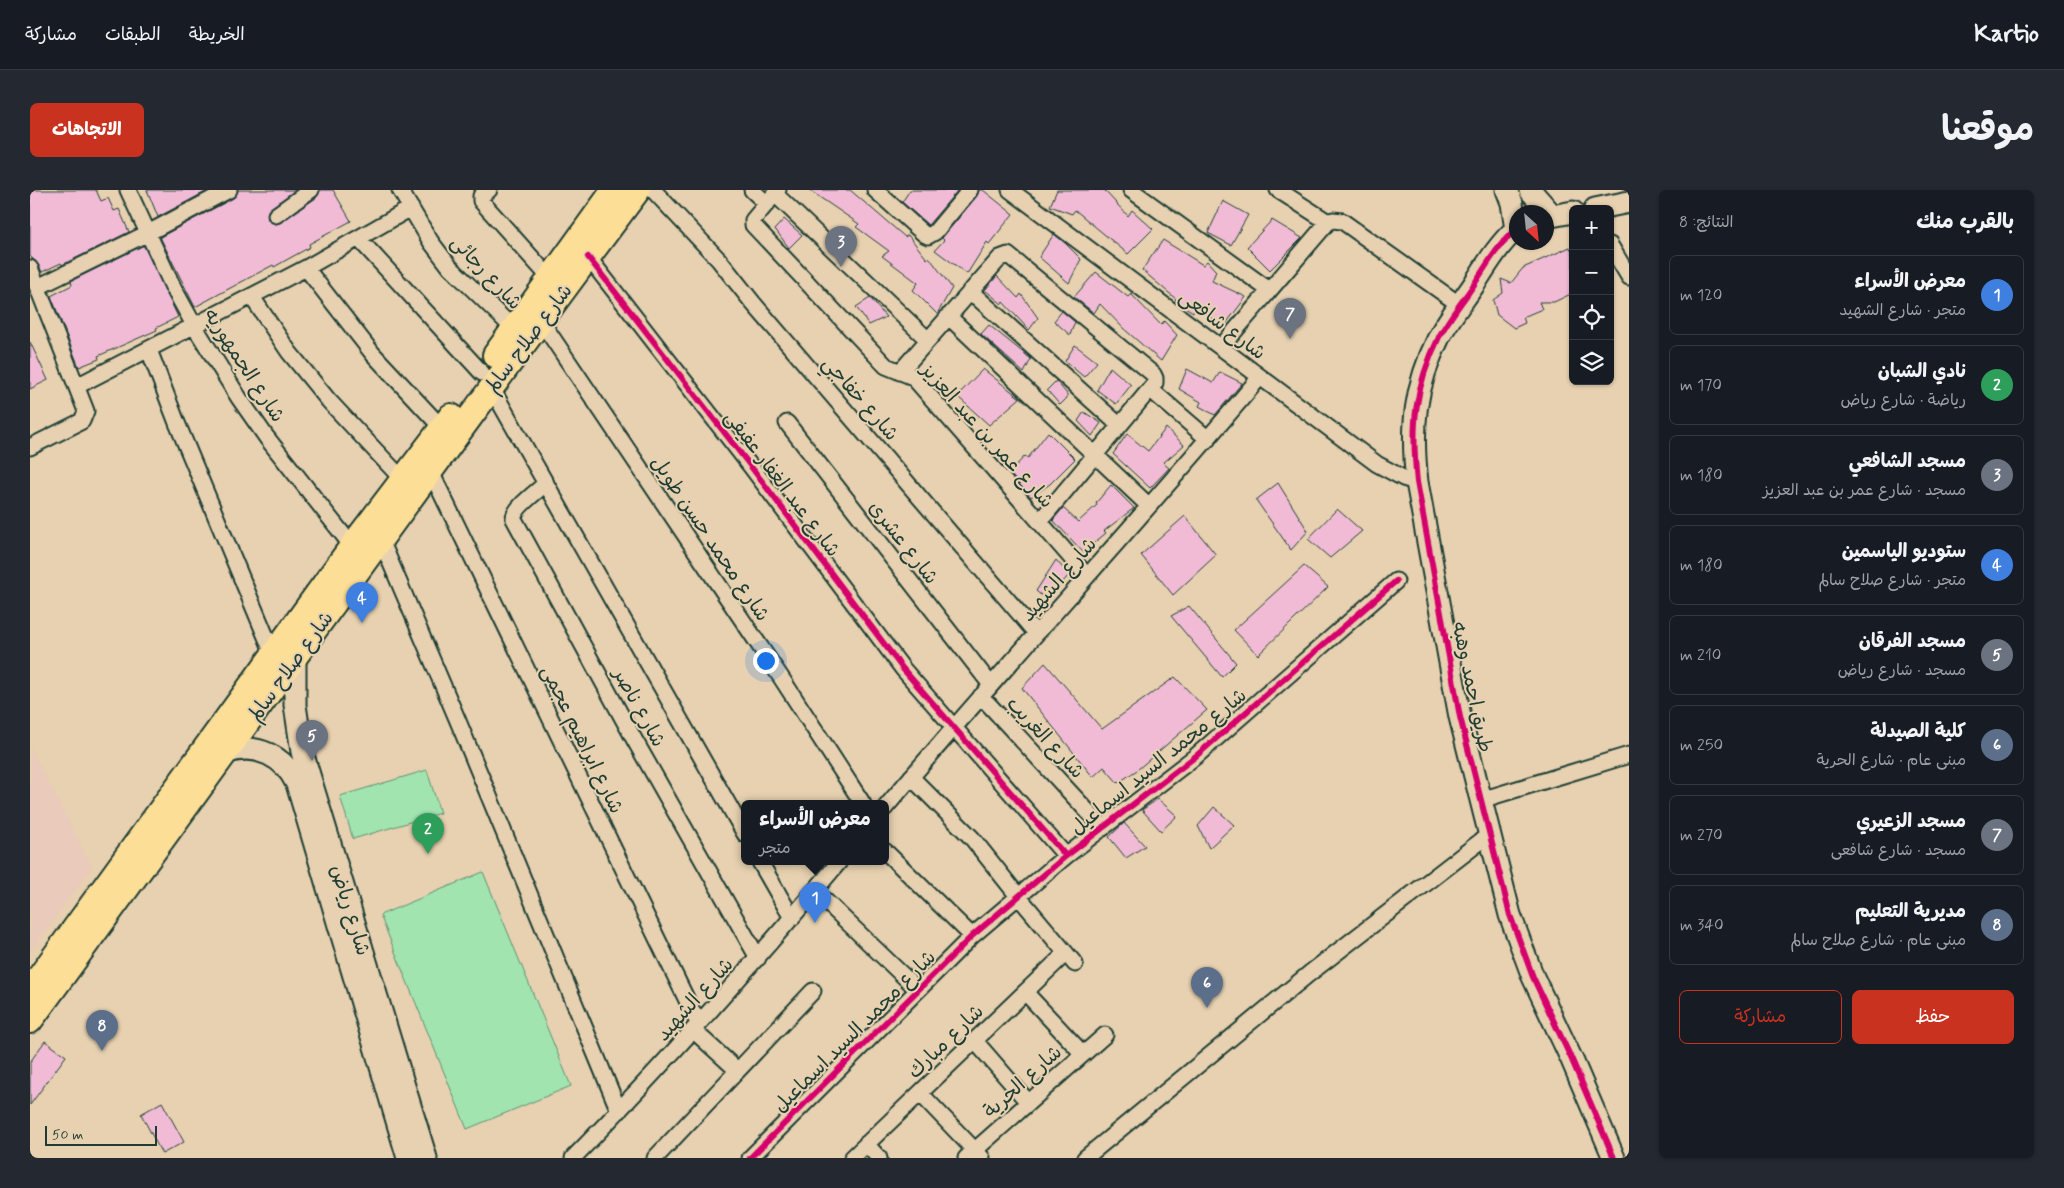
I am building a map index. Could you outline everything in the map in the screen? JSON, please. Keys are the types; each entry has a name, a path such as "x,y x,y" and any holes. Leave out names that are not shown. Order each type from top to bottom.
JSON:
{"main road":[{"name":"شارع صلاح سالم","path":"30,1022 228,752 352,546 442,428 541,320 638,190"},
{"name":"شارع صلاح سالم","path":"30,990 285,657 382,540 431,472 487,380 514,329 612,191"}],"street":[{"name":"شارع الجمهوريه","path":"128,190 173,287 195,327 239,398 267,438 352,546"},
{"path":"38,287 148,233 229,190"},
{"path":"276,215 311,190"},
{"name":"شارع رجائى","path":"400,190 431,242 450,267 514,329"},
{"path":"489,190 481,196 482,201 550,278"},
{"name":"شارع خفاجي","path":"653,190 719,260 753,304 1036,633"},
{"path":"752,190 773,196 927,339"},
{"path":"874,190 928,236 935,232 970,190"},
{"name":"شارع شافعى","path":"1010,190 1376,464 1403,478 1417,482"},
{"path":"1026,202 1036,190"},
{"path":"1131,190 1269,290"},
{"path":"1278,190 1328,222"},
{"path":"1507,190 1512,205"},
{"path":"1530,190 1557,215"},
{"name":"شارع عمر بن عبد العزيز","path":"773,196 753,222 754,227 886,366 912,377 1087,576"},
{"path":"1614,205 1629,202"},
{"path":"78,386 306,268 411,208"},
{"path":"1221,347 1328,222 1337,220 1342,221 1460,304"},
{"name":"طريق احمد وهبه","path":"1509,237 1500,246 1440,336 1422,380 1416,407 1413,444 1417,482 1460,717 1510,915 1524,956 1614,1158"},
{"path":"359,239 487,380 741,827"},
{"path":"1613,250 1629,277"},
{"path":"900,372 927,339 1004,255 1012,257 1153,374 1155,383 1040,521"},
{"name":"شارع عبد الغفار عفيفى","path":"588,257 752,468 903,669 1066,856"},
{"path":"30,268 78,386 86,411 82,420 30,447"},
{"path":"306,268 373,354 442,428"},
{"path":"970,292 1119,425"},
{"path":"252,296 289,352 329,401 403,480"},
{"path":"948,316 1149,506"},
{"name":"شارع محمد حسن طويل","path":"541,320 782,679 860,800"},
{"path":"149,350 181,432 285,657"},
{"name":"شارع الشهيد","path":"889,803 1260,377"},
{"path":"1150,389 1208,439"},
{"name":"شارع عشرى","path":"787,423 986,690"},
{"name":"شارع ابراهيم عجمى","path":"431,472 696,1026"},
{"name":"شارع ناصر","path":"546,483 517,509 514,520 634,739 758,958"},
{"path":"382,540 619,1111"},
{"name":"شارع محمد السيد اسماعيل","path":"750,1158 972,936 1066,856 1196,756 1396,581"},
{"name":"شارع رياض","path":"285,657 295,704 302,752 326,854 392,1070 426,1158"},
{"name":"شارع الغريب","path":"986,690 1103,828"},
{"name":"شارع رياض","path":"228,752 244,748 261,751 276,758 289,769 326,854"},
{"path":"1482,800 1629,755"},
{"path":"911,777 960,824 1018,896"},
{"path":"1085,1158 1310,973 1490,834"},
{"path":"889,856 972,936"},
{"path":"762,865 792,918"},
{"name":"شارع الشهيد","path":"573,1158 619,1111 758,958 837,865"},
{"path":"815,891 918,990"},
{"name":"شارع مبارك","path":"852,1158 1025,992 1071,959 1018,896"},
{"path":"655,1158 813,991"},
{"path":"1025,992 1083,1054"},
{"path":"696,1026 737,1070"},
{"name":"شارع الحرية","path":"974,1155 1028,1102 1105,1035"},
{"path":"975,1041 1028,1102"},
{"name":"شارع رياض","path":"392,1070 408,1158"},
{"path":"920,1093 974,1155"},
{"path":"866,1144 879,1158"}],"shaded area":[{"path":"30,747 92,867 30,952"}],"green space":[{"path":"427,770 440,813 353,839 340,796"},
{"path":"483,872 571,1086 467,1129 380,915"}],"building":[{"path":"36,190 96,190 101,201 108,198 114,211 119,209 129,232 62,265 61,263 42,272 38,264 30,256 30,193"},
{"path":"147,190 209,190 158,217"},
{"path":"238,190 295,190 268,211 268,220 276,224 316,198 320,190 333,190 351,221 309,244 310,247 274,267 273,265 195,307 160,237 233,198"},
{"path":"809,190 850,190 905,237 908,235 927,259 929,257 952,288 937,314 913,290 918,283 882,256 889,251 856,227 859,224"},
{"path":"910,190 958,190 928,225 902,202"},
{"path":"979,190 983,190 1013,214 989,244 987,242 967,274 935,250 944,240 942,238 977,196"},
{"path":"1057,190 1104,190 1128,216 1132,210 1153,229 1128,254 1075,210 1072,214 1050,206"},
{"path":"1223,201 1248,215 1231,245 1208,233"},
{"path":"784,219 802,235 789,248 775,229"},
{"path":"1272,220 1302,238 1270,270 1247,247"},
{"path":"1054,234 1081,259 1069,283 1039,257"},
{"path":"1163,240 1203,265 1207,261 1216,271 1212,281 1246,297 1222,329 1198,304 1193,312 1175,301 1176,299 1142,270"},
{"path":"144,246 178,317 156,328 157,330 98,356 99,359 79,367 51,296 72,285 71,281"},
{"path":"1569,247 1569,295 1554,302 1539,302 1542,309 1523,317 1525,323 1514,328 1497,315 1493,300 1503,293 1501,279 1511,283 1523,268"},
{"path":"1096,272 1128,297 1131,294 1161,325 1164,321 1177,335 1161,361 1124,329 1100,304 1094,313 1074,297"},
{"path":"997,276 1018,298 1021,294 1038,318 1029,330 1003,302 1002,304 985,290"},
{"path":"870,298 886,317 869,325 856,307"},
{"path":"1062,311 1075,322 1070,335 1054,321"},
{"path":"989,325 1031,359 1024,373 981,334"},
{"path":"30,342 48,380 30,389"},
{"path":"1075,345 1097,362 1084,377 1065,361"},
{"path":"1110,367 1131,385 1116,404 1097,390"},
{"path":"983,369 1020,398 989,425 957,396"},
{"path":"1187,369 1213,383 1220,372 1242,383 1215,415 1199,406 1201,402 1179,389"},
{"path":"1056,381 1067,394 1067,398 1060,405 1047,390"},
{"path":"1084,412 1101,423 1092,436 1078,421"},
{"path":"1166,428 1184,445 1163,463 1169,468 1150,488 1113,454 1127,434 1148,451"},
{"path":"1048,432 1075,459 1050,484 1031,497 1009,473 1025,456 1028,458"},
{"path":"1278,483 1308,531 1291,550 1256,500"},
{"path":"1111,485 1134,508 1104,531 1106,533 1083,552 1053,520 1063,508 1078,522 1097,505 1096,503"},
{"path":"1337,509 1362,531 1330,558 1308,539"},
{"path":"1185,516 1216,555 1173,595 1141,555"},
{"path":"1056,560 1069,575 1047,600 1036,591"},
{"path":"1304,566 1328,587 1258,655 1234,630"},
{"path":"1189,606 1236,663 1222,677 1171,616"},
{"path":"1045,663 1102,729 1175,677 1207,710 1137,770 1118,783 1104,767 1093,777 1022,688"},
{"path":"1158,799 1177,816 1161,831 1142,810"},
{"path":"1214,807 1234,825 1209,848 1198,826"},
{"path":"1124,823 1145,846 1126,858 1109,837"},
{"path":"45,1041 66,1056 30,1105 30,1062"},
{"path":"162,1102 184,1142 162,1154 141,1114"}],"cycle path":[{"path":"1509,236 1452,316 1439,337 1424,373 1416,408 1414,443 1417,482 1460,717 1510,915 1533,977 1572,1060 1614,1158"},
{"path":"588,257 752,468 903,669 1066,856"},
{"path":"750,1158 972,936 1066,856 1196,756 1396,581"}],"place":[{"name":"مسجد الشافعي","path":"841,267"},
{"name":"مسجد الزعيري","path":"1290,339"},
{"name":"ستوديو الياسمين","path":"362,623"},
{"name":"مسجد الفرقان","path":"312,761"},
{"name":"نادي الشبان","path":"428,854"},
{"name":"معرض الأسراء","path":"815,923"},
{"name":"كلية الصيدلة","path":"1207,1008"},
{"name":"مديرية التعليم","path":"102,1051"}]}
